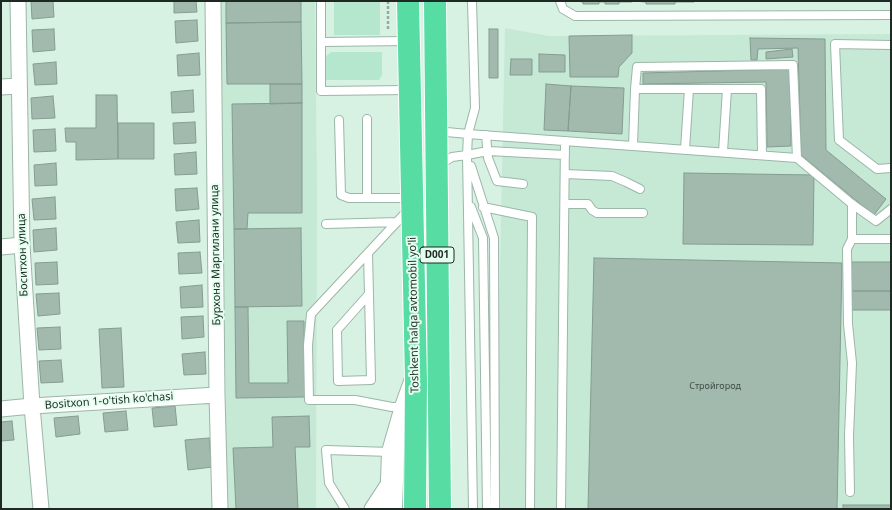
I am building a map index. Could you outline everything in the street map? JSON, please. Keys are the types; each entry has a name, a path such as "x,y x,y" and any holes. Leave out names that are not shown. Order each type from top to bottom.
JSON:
{"highway":[{"name":"Toshkent halqa avtomobil yo'li","path":"408,1 398,41 410,90 416,381 415,509"},
{"name":"D001","path":"435,1 440,509"}],"street":[{"name":"Боситхон улица","path":"18,1 22,245 32,406 41,509"},
{"name":"Бурхона Маргилани улица","path":"213,1 217,395 220,509"},
{"path":"1,87 19,86"},
{"path":"1,247 22,245"},
{"path":"391,509 393,452 406,407 416,381"},
{"name":"Bositxon 1-o'tish ko'chasi","path":"1,409 217,395"},
{"path":"372,509 392,479"}],"lane":[{"path":"321,1 321,90 410,90"},
{"path":"472,1 475,108 468,134 467,155 469,201 473,509"},
{"path":"560,1 563,9 575,16 891,15"},
{"path":"321,42 398,41"},
{"path":"891,45 835,44 839,140 877,169 891,168"},
{"path":"632,146 637,67 793,65 797,158"},
{"path":"635,89 761,89 762,155"},
{"path":"685,149 689,89"},
{"path":"723,152 727,89"},
{"path":"367,119 367,197"},
{"path":"339,120 341,195 349,198 367,197 412,202"},
{"path":"436,131 797,158 852,204 876,221 891,210"},
{"path":"486,135 488,158 497,181 523,184"},
{"path":"561,509 565,141"},
{"path":"436,166 452,157 488,151 565,154"},
{"path":"467,155 494,238 495,509"},
{"path":"565,174 612,176 640,190"},
{"path":"469,201 483,238 487,509"},
{"path":"406,407 392,407 355,400 309,400 308,346 311,314 397,222 412,202"},
{"path":"565,204 588,204 592,210 597,212 643,213"},
{"path":"850,492 850,407 852,363 848,324 847,250 852,239 852,204"},
{"path":"483,207 532,217 530,509"},
{"path":"326,224 397,222"},
{"path":"852,239 891,239"},
{"path":"368,254 371,380 338,380 337,330 368,294"},
{"path":"345,509 329,483 326,450 393,452"}],"path":[{"path":"388,1 398,41"}],"shaded area":[{"path":"221,1 315,1 317,193 316,509 227,509"},
{"path":"334,1 380,1 380,35 334,35"},
{"path":"505,28 549,36 891,34 891,509 495,509"},
{"path":"331,52 382,52 382,75 379,80 324,80 324,58"}],"building":[{"path":"31,1 53,1 54,17 32,19"},
{"path":"174,1 196,1 197,12 174,13"},
{"path":"226,1 301,1 301,22 226,23"},
{"path":"576,1 632,2 619,2 619,4 605,4 605,2 599,2 599,4 583,4 583,2"},
{"path":"632,1 694,2 675,2 675,4 646,4 646,2"},
{"path":"197,20 198,41 176,43 175,21"},
{"path":"301,22 302,84 227,84 226,23"},
{"path":"54,29 55,50 33,52 32,30"},
{"path":"489,29 498,29 498,78 489,78"},
{"path":"632,35 632,53 619,67 618,77 570,77 569,36"},
{"path":"750,38 825,39 826,150 886,199 874,215 801,155 798,48 758,49 757,60 751,60"},
{"path":"792,49 793,57 766,59 766,52"},
{"path":"199,53 200,75 178,76 177,55"},
{"path":"539,54 565,55 565,72 539,72"},
{"path":"511,59 532,59 532,75 510,75"},
{"path":"56,62 57,84 35,85 33,64"},
{"path":"790,69 791,146 767,147 766,82 643,84 643,73"},
{"path":"270,84 302,84 302,103 270,104"},
{"path":"546,84 571,86 568,131 544,130"},
{"path":"571,86 624,88 622,134 568,131"},
{"path":"193,90 194,112 172,113 171,92"},
{"path":"96,95 117,95 118,159 76,160 76,142 66,142 65,128 96,128"},
{"path":"53,96 55,118 32,119 31,98"},
{"path":"302,103 302,213 248,213 247,229 234,229 232,104"},
{"path":"195,122 196,143 174,144 173,123"},
{"path":"118,123 154,123 154,159 118,159"},
{"path":"55,129 56,151 34,152 33,130"},
{"path":"196,152 197,174 175,175 174,154"},
{"path":"56,163 57,185 35,186 34,165"},
{"path":"684,173 814,175 813,245 683,244"},
{"path":"197,188 199,209 176,211 175,189"},
{"path":"55,197 56,219 34,220 32,199"},
{"path":"199,220 200,242 178,243 176,222"},
{"path":"56,228 57,250 34,252 33,230"},
{"path":"301,228 302,306 235,307 234,229"},
{"path":"200,252 202,273 179,274 178,253"},
{"path":"594,258 842,263 837,509 588,509"},
{"path":"57,262 58,284 36,285 35,263"},
{"path":"849,262 891,262 891,291 849,291"},
{"path":"202,285 203,307 181,308 180,287"},
{"path":"849,291 891,291 891,310 849,310"},
{"path":"59,293 60,314 38,316 36,294"},
{"path":"235,307 248,307 249,383 288,383 287,321 304,321 305,397 236,398"},
{"path":"203,316 204,337 182,339 181,317"},
{"path":"60,327 61,349 39,350 37,328"},
{"path":"121,328 124,387 102,388 99,329"},
{"path":"205,352 206,374 184,375 182,354"},
{"path":"61,360 63,382 41,383 39,361"},
{"path":"175,406 177,425 154,427 152,408"},
{"path":"126,411 128,430 105,432 103,413"},
{"path":"78,416 80,434 56,437 54,418"},
{"path":"309,416 310,447 295,447 298,509 236,509 233,448 273,447 272,417"},
{"path":"12,421 14,440 1,441 1,422"},
{"path":"209,438 212,467 188,470 185,440"},
{"path":"843,505 891,505 891,509 843,509"}]}
